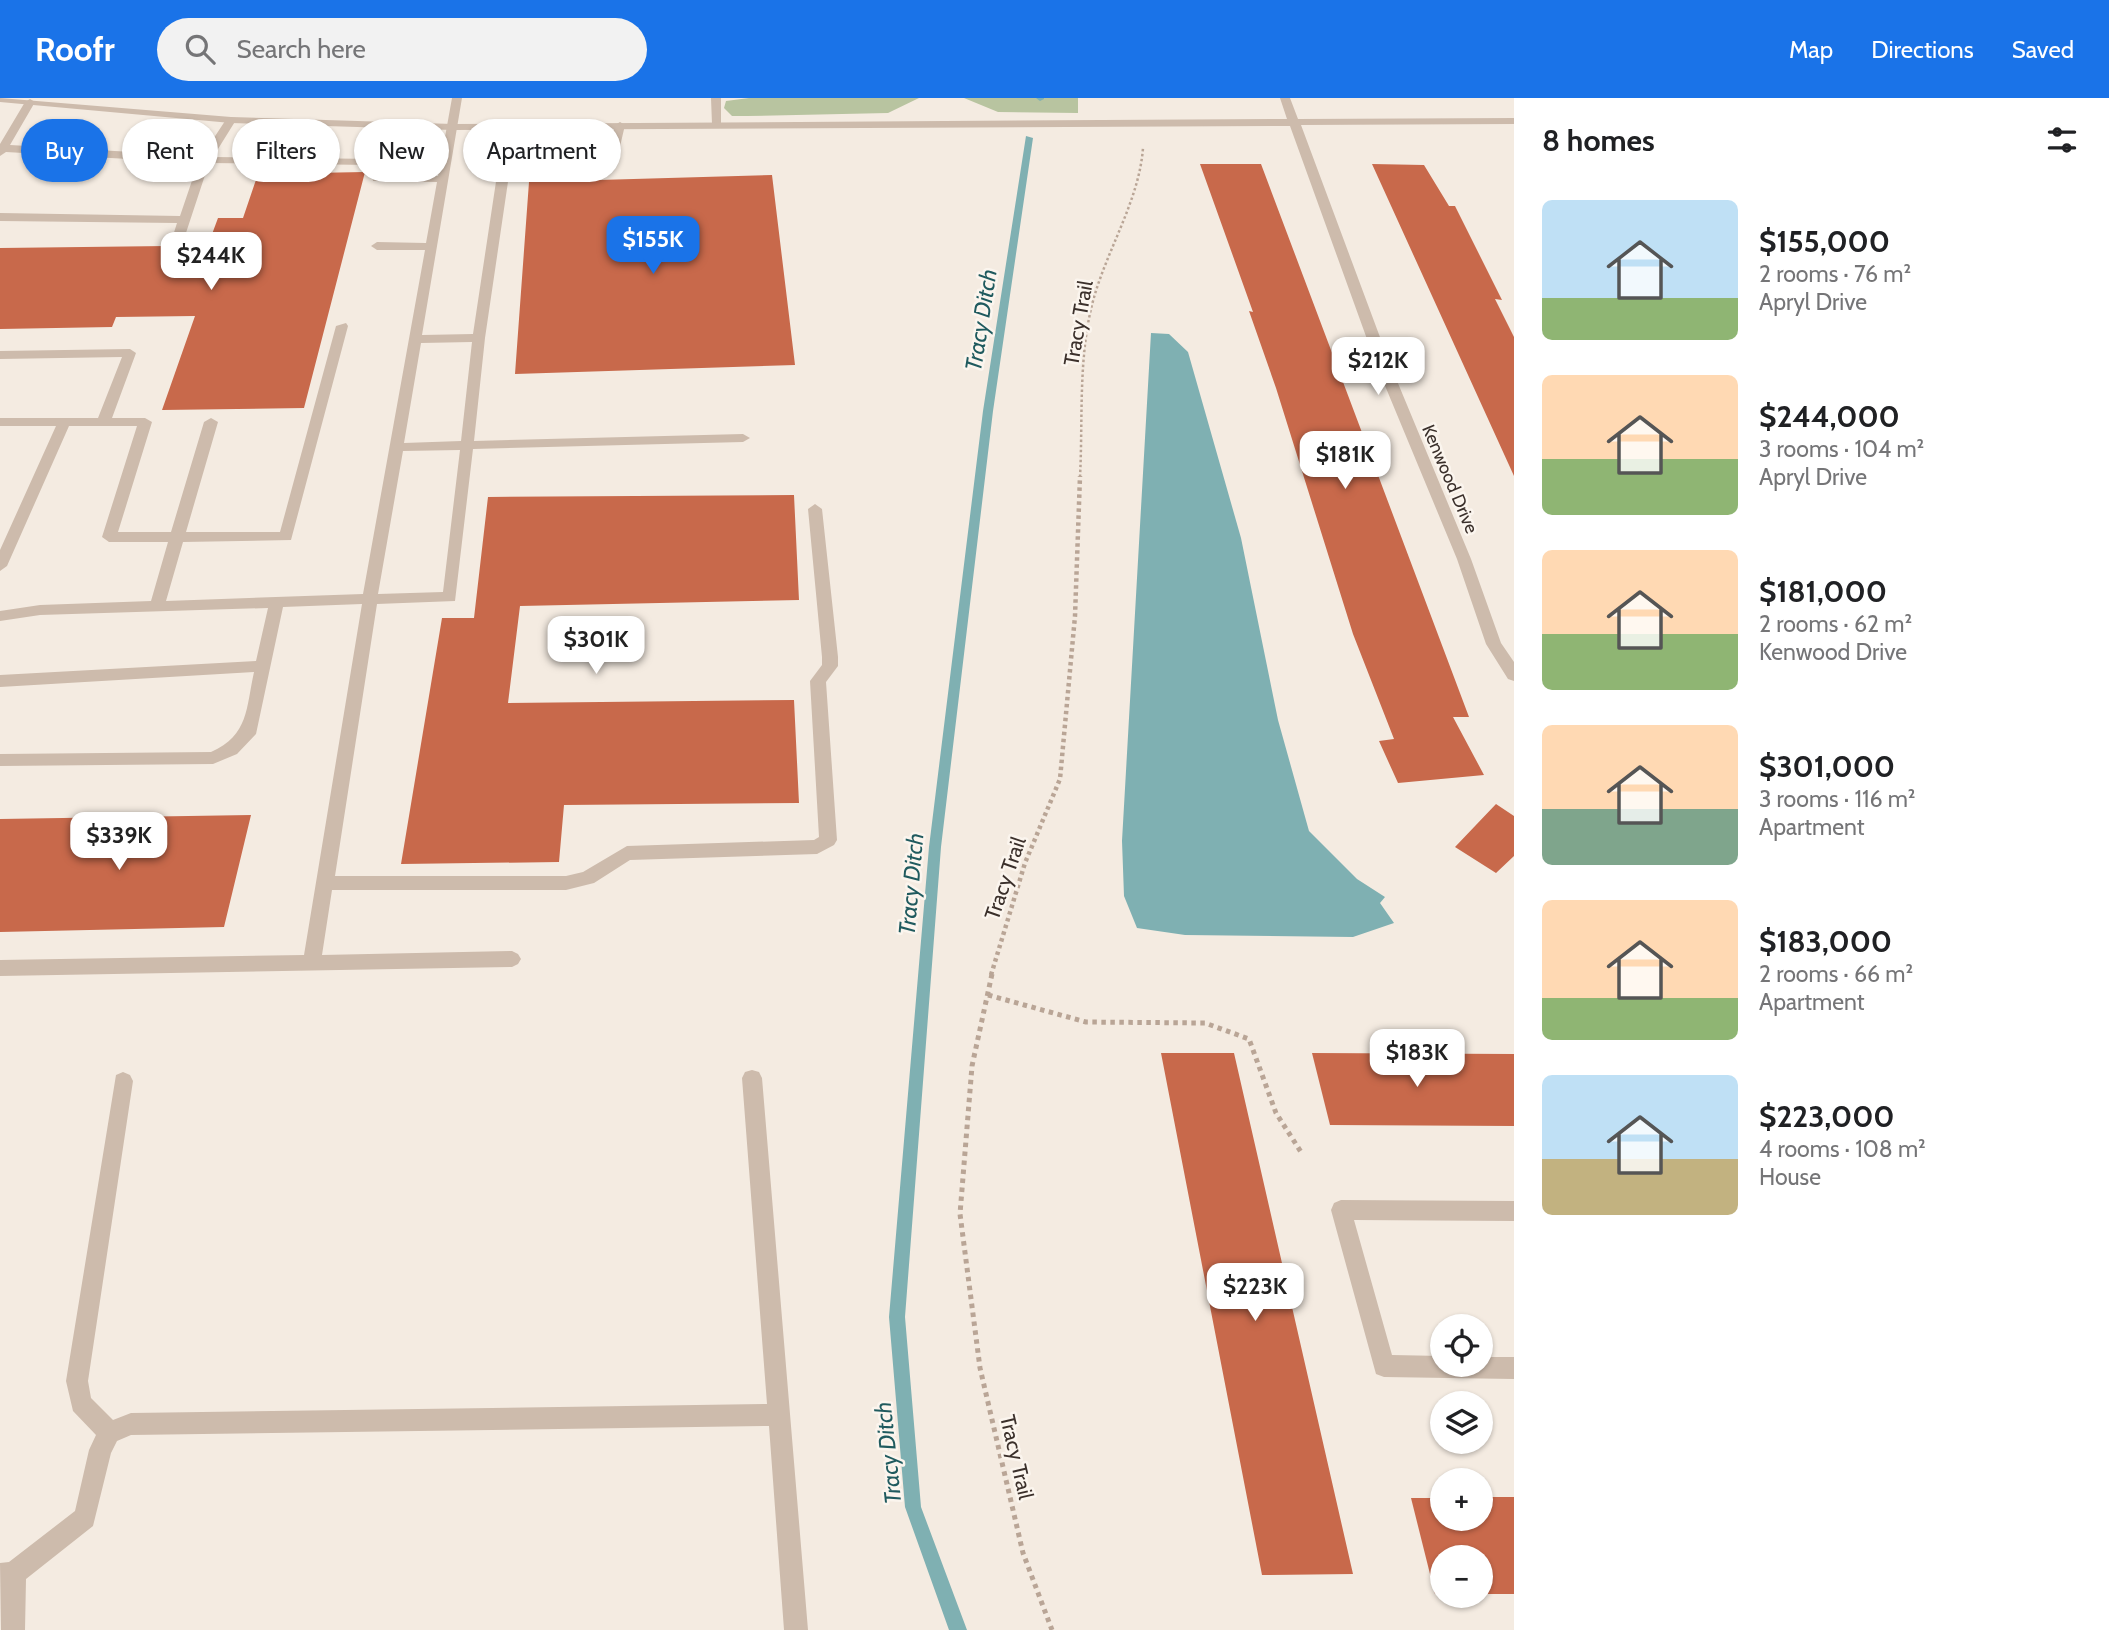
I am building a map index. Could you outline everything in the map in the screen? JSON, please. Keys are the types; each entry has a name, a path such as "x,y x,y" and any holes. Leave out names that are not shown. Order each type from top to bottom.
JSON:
{"street":[{"path":"449,148 457,98"},
{"path":"716,98 717,124"},
{"name":"Kenwood Drive","path":"1285,98 1383,364 1464,559 1494,644 1514,675"},
{"path":"0,99 55,101 231,120 463,127"},
{"path":"30,102 1,150 122,156"},
{"path":"218,140 231,120"},
{"path":"621,125 1043,121 1295,124 1514,121"},
{"path":"218,160 354,162"},
{"path":"175,248 198,182"},
{"path":"312,963 370,599 442,182"},
{"path":"0,616 40,610 450,597 465,445 502,182"},
{"path":"0,217 185,220"},
{"path":"377,246 431,247"},
{"path":"0,422 145,422 108,537 286,537 342,326"},
{"path":"415,339 479,338"},
{"path":"0,355 130,353 104,421"},
{"path":"0,566 65,421"},
{"path":"158,606 211,422"},
{"path":"396,447 743,438"},
{"path":"324,883 566,883 588,878 627,853 817,847 828,840 818,681 830,666 830,657 815,509"},
{"path":"0,760 213,758 231,750 248,734 277,602"},
{"path":"0,681 262,666"},
{"path":"0,968 512,959"},
{"path":"752,1078 796,1630"},
{"path":"108,1433 81,1403 77,1381 123,1081"},
{"path":"1514,1211 1341,1210 1384,1366 1514,1368"},
{"path":"13,1630 7,1574 85,1518 100,1450 108,1433 131,1424 779,1415"}],"path":[{"name":"Tracy Trail","path":"1052,1630 1023,1553 980,1368 960,1214 972,1066 995,959 1025,863 1060,779 1075,616 1085,358 1093,302 1141,173 1144,143"},
{"path":"988,995 1086,1022 1205,1023 1249,1039 1276,1113 1301,1152"}],"green space":[{"path":"749,98 919,98 888,113 732,116 724,108 726,101"},
{"path":"964,98 1078,98 1078,113 998,112"}],"water":[{"path":"1151,333 1169,334 1188,352 1241,538 1278,720 1309,831 1357,879 1385,897 1380,903 1394,923 1353,937 1185,935 1137,928 1124,896 1122,841"}],"building":[{"path":"1200,164 1261,164 1469,717 1453,717 1484,775 1398,783 1379,741 1394,739 1353,634 1276,388 1249,311 1253,312"},
{"path":"1372,164 1424,165 1449,206 1455,206 1502,300 1495,299 1514,337 1514,476"},
{"path":"340,172 354,172 354,182 362,182 304,408 162,410 195,316 116,317 112,327 0,329 0,248 167,246 168,250 176,254 185,246 208,245 218,218 243,218 255,182 340,182"},
{"path":"772,175 795,365 515,374 529,182 621,182 621,179"},
{"path":"794,495 799,600 520,606 508,703 794,700 799,803 564,805 559,862 401,864 442,618 474,618 488,497"},
{"path":"1496,804 1514,816 1514,856 1496,873 1455,847"},
{"path":"251,815 224,927 0,932 0,819"},
{"path":"1161,1053 1234,1053 1353,1574 1262,1575"},
{"path":"1312,1053 1514,1054 1514,1126 1330,1125"},
{"path":"1493,1497 1514,1497 1514,1594 1493,1594 1493,1545 1430,1545 1430,1574 1411,1498 1430,1498 1430,1531 1493,1531"}],"waterway":[{"name":"Tracy Ditch","path":"958,1630 913,1507 897,1317 935,847 988,411 1029,138"}]}
